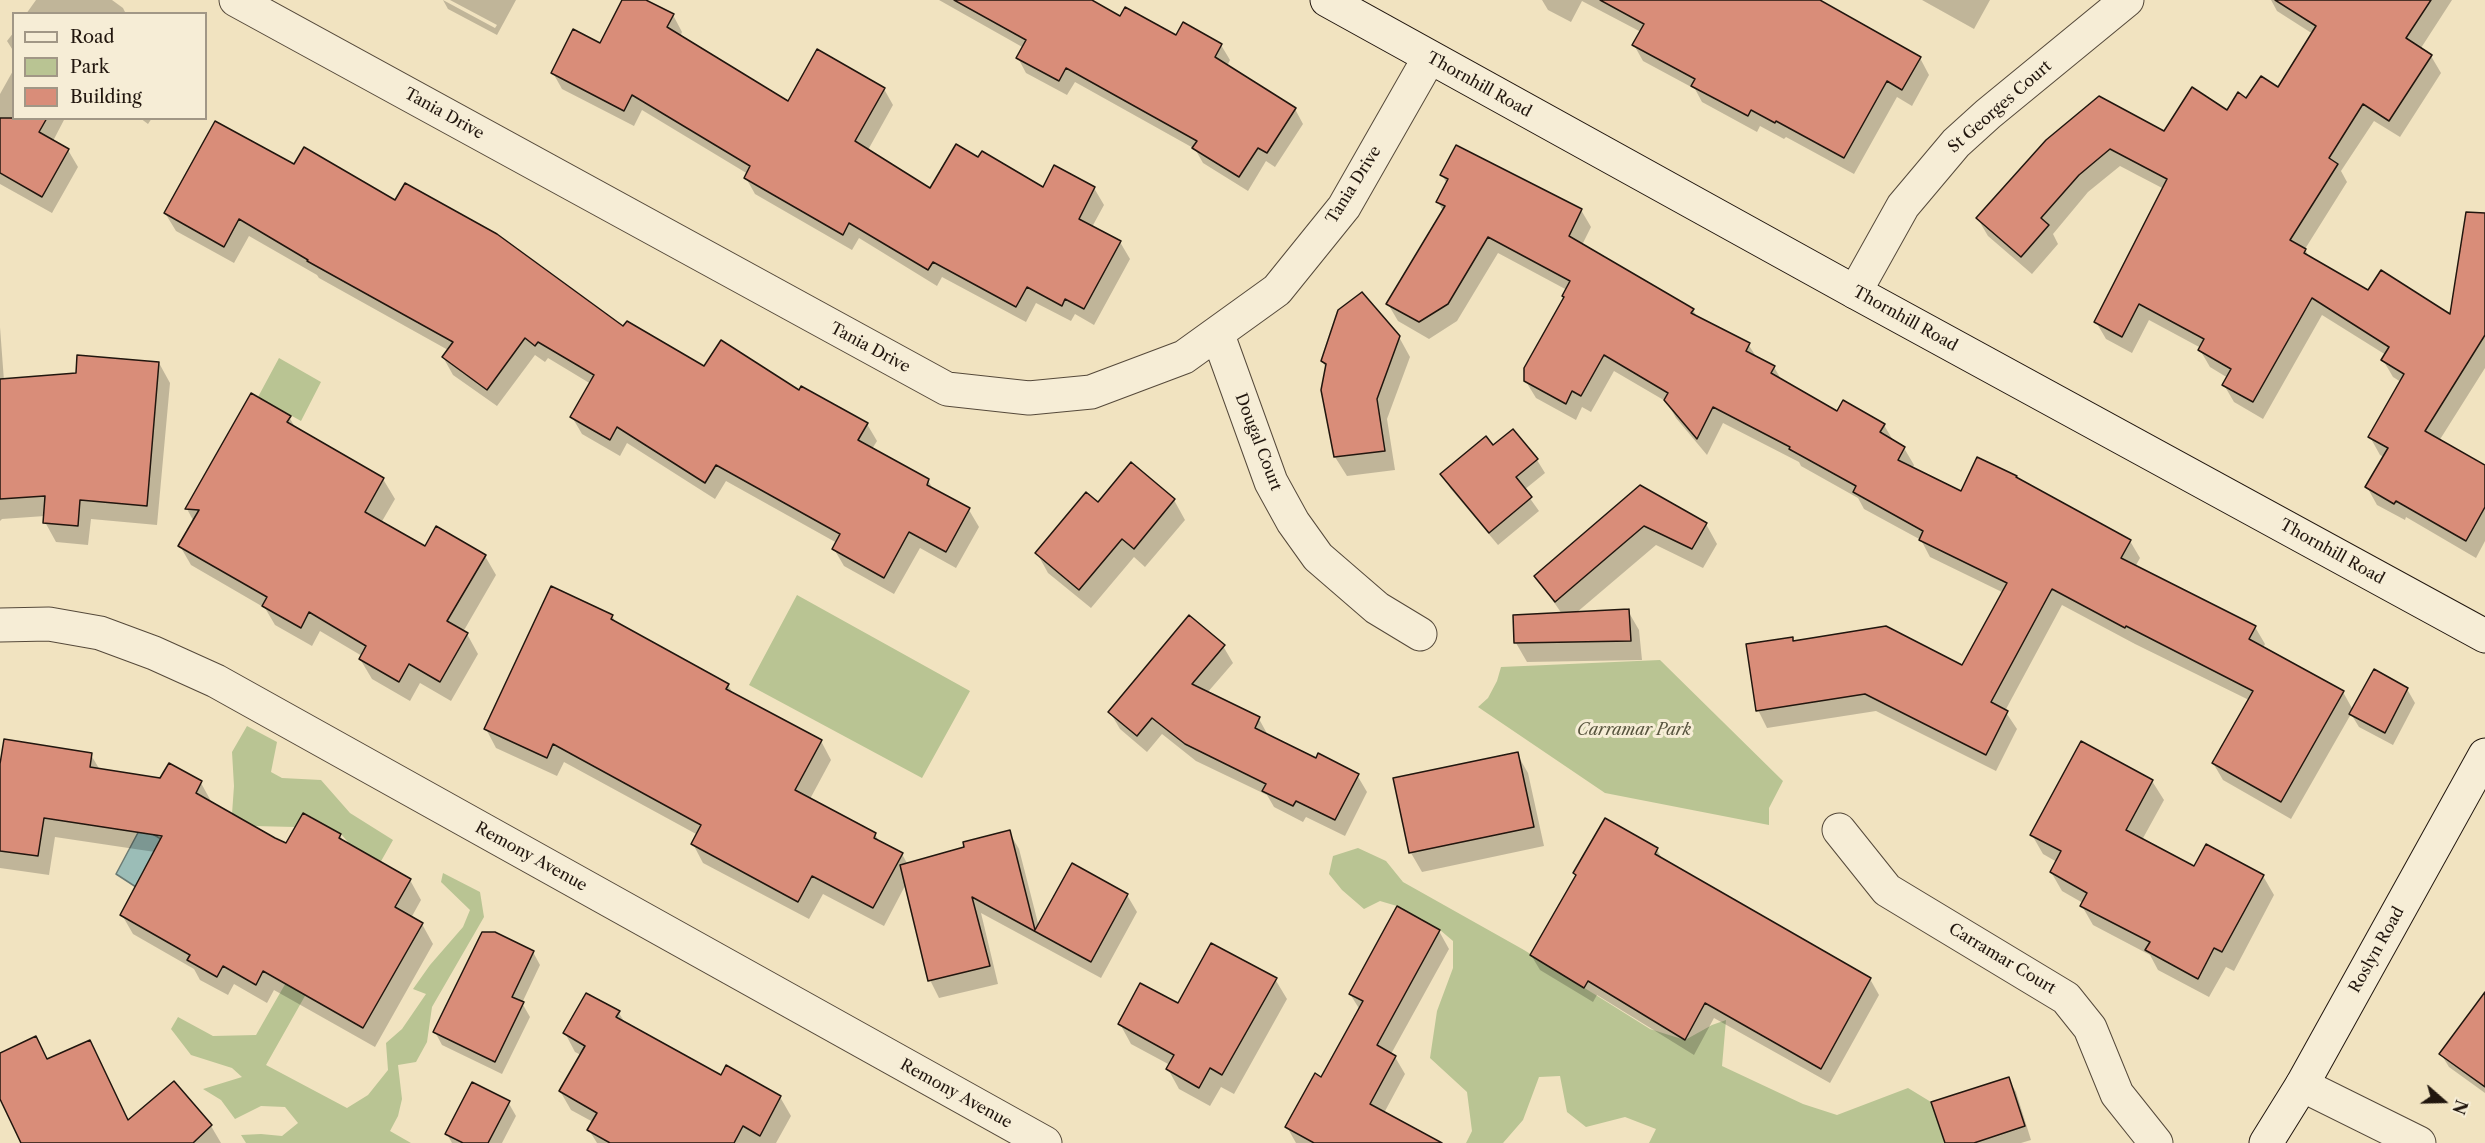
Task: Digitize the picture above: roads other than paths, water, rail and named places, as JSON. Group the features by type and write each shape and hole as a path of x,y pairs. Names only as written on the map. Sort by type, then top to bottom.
{"street":[{"name":"Tania Drive","path":"236,0 947,389 1029,398 1091,392 1184,357 1218,335 1277,290 1344,207 1429,58"},
{"name":"Thornhill Road","path":"1327,0 2485,636"},
{"name":"St Georges Court","path":"1855,292 1903,206 1956,144 1988,114 2127,0"},
{"name":"Dougal Court","path":"1218,335 1271,482 1293,522 1318,557 1377,608 1420,634"},
{"name":"Remony Avenue","path":"0,625 49,624 100,633 154,653 216,681 1045,1143"},
{"name":"Roslyn Road","path":"2266,1143 2302,1085 2485,755"},
{"name":"Carramar Court","path":"1839,830 1887,890 2066,998 2090,1028 2117,1094 2156,1143"},
{"path":"2302,1085 2419,1143"}],"water":[{"path":"141,827 166,842 136,887 116,874"}],"park label":[{"name":"Carramar Park","path":"1634,730"}]}
